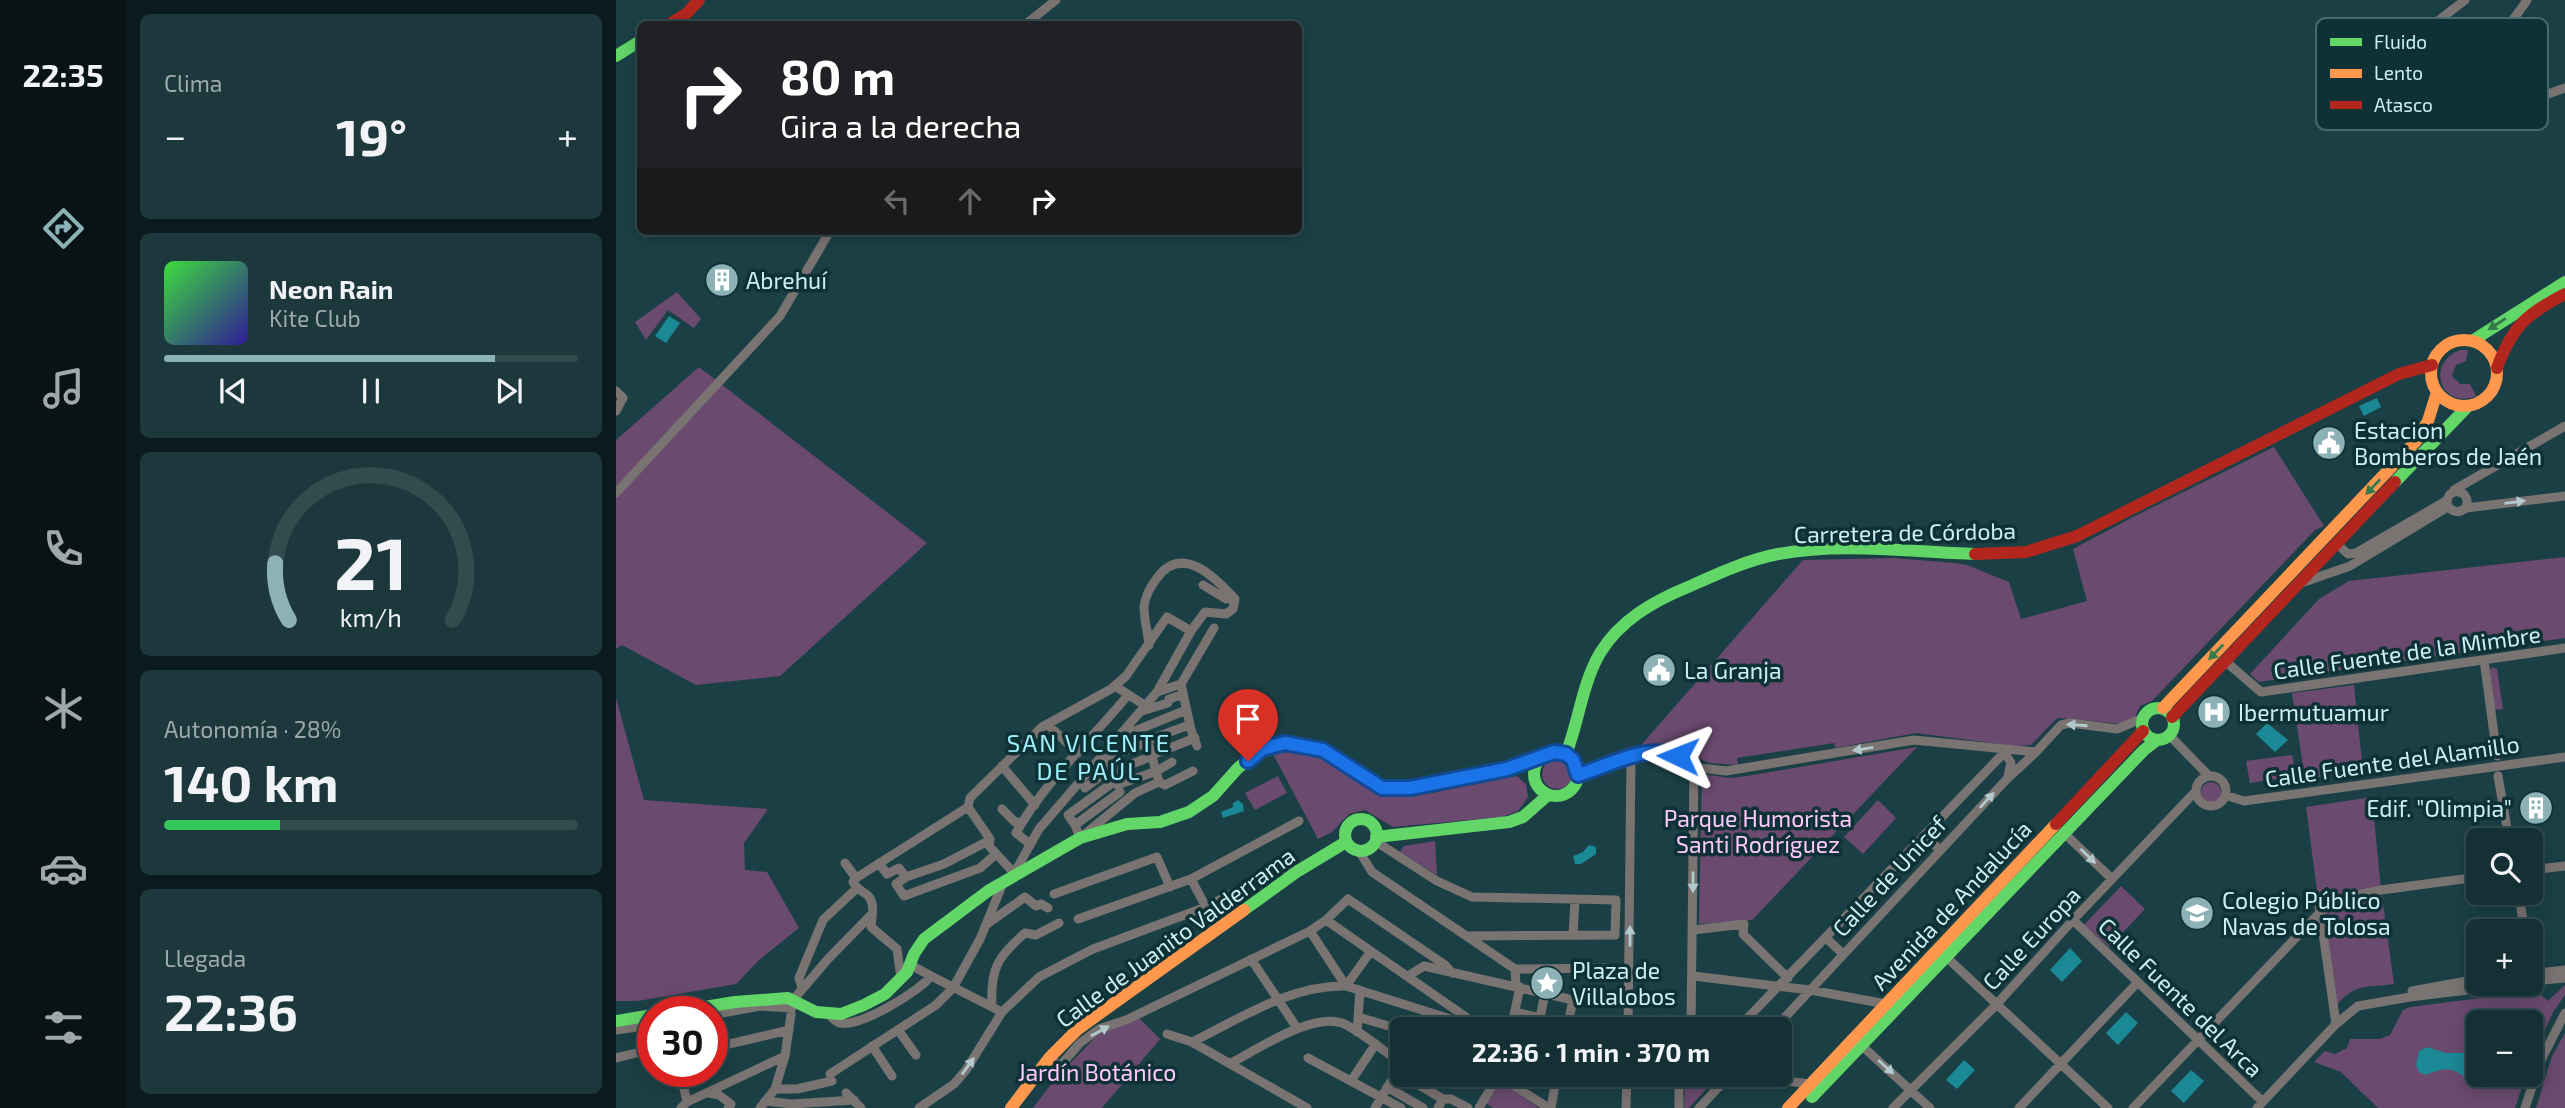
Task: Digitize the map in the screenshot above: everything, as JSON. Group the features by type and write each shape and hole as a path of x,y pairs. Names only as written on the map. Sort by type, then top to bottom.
{"main road":[{"path":"675,21 699,0"},
{"path":"616,56 637,43"},
{"path":"2468,406 2448,402 2437,392 2431,377 2432,365 2443,348 2452,343 2472,341 2565,282"},
{"path":"2167,713 2225,661 2468,406 2487,397 2497,379 2497,368 2507,340 2526,316 2565,294"},
{"path":"2472,341 2489,351 2497,368"},
{"name":"Carretera de Córdoba","path":"1566,754 1575,733 1586,687 1600,654 1615,633 1646,607 1674,593 1740,565 1789,553 1849,549 1994,555 2028,552 2053,545 2077,536 2390,379 2432,365"},
{"path":"2167,713 2425,430 2432,417 2437,392"},
{"path":"2149,710 2167,713 2173,726 2163,737 2149,737 2143,724 2149,710"},
{"name":"Avenida de Andalucía","path":"1801,1108 1861,1045 2143,724"},
{"name":"Avenida de Andalucía","path":"1788,1108 1886,1003 1942,953 2144,750 2163,737"},
{"path":"728,1003 788,998 792,1007 841,1014 864,1005 885,994 901,979 924,939 988,891 1080,838 1127,824 1160,822 1189,812 1213,796 1238,768 1262,749 1285,743 1323,750 1382,788 1410,788 1507,769 1554,752 1566,754 1575,763 1578,775 1573,788 1568,792 1548,795 1525,773 1507,769"},
{"path":"1534,780 1534,767 1542,757"},
{"path":"1376,839 1510,822 1524,817 1548,795"},
{"path":"1360,820 1370,823 1376,832 1376,839 1370,848 1359,851 1351,848 1346,842 1347,828 1360,820"},
{"name":"Calle de Juanito Valderrama","path":"1011,1108 1050,1057 1078,1030 1298,871 1346,842"},
{"path":"616,1021 637,1018"}],"street":[{"path":"1030,21 1056,0"},
{"path":"2442,18 2465,0"},
{"path":"2515,18 2527,0"},
{"path":"2548,94 2565,88"},
{"path":"616,493 780,316 828,235"},
{"path":"616,391 623,398 616,411"},
{"path":"2565,426 2448,494 2447,504 2454,512 2460,512 2466,508 2565,496"},
{"path":"2454,491 2461,491 2466,495 2466,508"},
{"path":"2337,544 2348,554 2356,553 2447,504"},
{"path":"2300,583 2350,566 2447,504"},
{"path":"1149,645 1144,609 1146,597 1163,570 1175,562 1188,562 1204,571 1220,582 1235,599"},
{"path":"1203,584 1226,599 1235,599"},
{"path":"775,1089 797,1089 831,1078 872,1046 936,1004 953,988 1009,878 1039,829 1157,692 1191,631 1205,612 1226,614 1233,609 1235,599"},
{"path":"803,988 799,978 822,920 856,883 879,863 968,807 970,798 1047,724 1115,686 1149,645 1167,617 1191,631"},
{"path":"1080,838 1075,825 1117,783 1152,755 1196,742 1181,695 1181,684 1214,628"},
{"name":"Calle Fuente de la Mimbre","path":"2225,661 2260,692 2565,648"},
{"path":"2484,660 2497,757"},
{"path":"1157,692 1181,684"},
{"path":"1115,686 1143,709"},
{"path":"1030,844 1016,833 1022,822 1041,794 1128,695"},
{"path":"1143,709 1168,703 1169,699 1181,695"},
{"path":"1116,738 1186,710"},
{"name":"Calle de Unicef","path":"1785,1017 1842,953 2061,725 2070,723 2117,729 2143,724"},
{"path":"1047,724 1078,753"},
{"path":"1105,755 1189,725"},
{"path":"2163,737 2209,776 2222,781 2225,795 2216,806 2206,806 2199,801 2195,792 2197,783 2209,776"},
{"path":"1149,740 1159,782"},
{"path":"1578,775 1631,757 1670,753 1694,765 1726,771 1914,740 2002,753 2036,751"},
{"path":"2002,753 2011,763 2011,772 2006,780"},
{"path":"1748,1017 2002,753"},
{"path":"1105,755 1117,783 1135,793 1159,782"},
{"path":"1628,1017 1631,757"},
{"name":"Calle Fuente del Alamillo","path":"2225,795 2244,801 2565,757"},
{"path":"1085,788 1117,783 1157,771 1172,762"},
{"path":"1691,1017 1694,765"},
{"path":"1002,766 1035,805"},
{"path":"1159,782 1165,785 1194,771"},
{"path":"2498,776 2507,828"},
{"path":"1080,838 1117,783"},
{"name":"Calle Europa","path":"1893,1108 1996,1004 2195,792"},
{"path":"968,807 990,840 989,846 1009,878"},
{"path":"1002,809 1015,822 1022,822"},
{"path":"1079,919 1191,878 1299,821"},
{"path":"2064,833 2112,879"},
{"path":"1924,835 1940,850"},
{"path":"1376,839 1437,881 1472,897 1616,900 1615,935 1468,936"},
{"path":"990,840 965,854 906,877 896,884 904,896 980,868 996,854"},
{"path":"1359,851 1371,872 1516,969 1607,968"},
{"path":"1054,894 1157,857 1170,887"},
{"path":"845,863 873,905 871,927 897,949 901,979"},
{"path":"879,863 887,874 899,868 906,877"},
{"path":"2543,869 2565,866"},
{"path":"919,1108 954,1084 966,1070 1002,1012 1040,977 1093,949 1206,907 1276,871 1287,868 1298,871"},
{"path":"1191,878 1206,907"},
{"path":"2133,1108 2331,901 2381,890 2466,879"},
{"path":"986,925 1025,898 1036,906 1041,904 1048,908"},
{"path":"2318,898 2336,1024"},
{"path":"1050,1057 1059,1067 1080,1043 1100,1028 1126,1020 1310,932 1348,900 1445,965 1452,973"},
{"path":"1573,934 1575,900"},
{"path":"762,1104 775,1089 785,1056 792,1007 803,988 828,958 872,914"},
{"path":"1326,920 1466,1017"},
{"name":"Calle Fuente del Arca","path":"2073,920 2198,1039 2260,1105"},
{"path":"992,1006 994,974 1004,951 1024,933 1036,935 1059,923"},
{"path":"1693,930 1744,923 1743,934 1788,978"},
{"path":"1310,932 1346,986"},
{"path":"1826,938 1842,953"},
{"path":"1346,986 1371,951"},
{"path":"1942,953 2108,1108"},
{"path":"1251,959 1297,1028"},
{"path":"909,964 978,1002 1002,1012"},
{"path":"1408,976 1424,966 1518,986 1573,1000 1569,1017"},
{"path":"1514,1017 1518,986 1516,969"},
{"path":"2543,973 2565,970"},
{"path":"827,1013 843,1024 874,1014 911,994 931,976"},
{"path":"1693,976 1810,990 1886,1003"},
{"path":"2543,980 2565,978"},
{"path":"2019,1108 2138,982"},
{"path":"2391,1000 2413,991 2466,983"},
{"path":"1192,1042 1290,994 1323,986 1346,986 1445,1017"},
{"path":"2461,990 2466,987"},
{"path":"2260,1105 2336,1024 2358,1006 2466,989"},
{"path":"1357,1032 1360,990"},
{"path":"1540,1017 1545,993"},
{"path":"728,1012 760,1006 792,1007"},
{"path":"1515,1012 1536,1017"},
{"path":"2525,1108 2540,1062 2565,1013"},
{"path":"1358,1017 1390,1026"},
{"path":"1231,1063 1297,1028 1320,1022 1342,1023 1390,1057"},
{"path":"616,1030 637,1028"},
{"path":"728,1044 789,1030"},
{"path":"898,1030 916,1055"},
{"path":"1167,1034 1192,1042 1307,1108"},
{"path":"1351,1081 1376,1045"},
{"path":"1861,1045 1930,1108"},
{"path":"872,1046 892,1076"},
{"path":"616,1058 637,1053"},
{"path":"682,1087 684,1105 785,1056"},
{"path":"1308,1058 1401,1108"},
{"path":"1375,1108 1390,1082"},
{"path":"1792,1082 1810,1084"},
{"path":"1387,1087 1423,1108"},
{"path":"1423,1087 1441,1104 1451,1099 1468,1108"},
{"path":"1484,1106 1493,1087"},
{"path":"1517,1087 1550,1108 1554,1087"},
{"path":"1626,1108 1627,1087"},
{"path":"1679,1108 1680,1087"},
{"path":"1699,1108 1719,1087"},
{"path":"708,1093 719,1095 731,1104 728,1108"},
{"path":"846,1093 857,1104"},
{"path":"762,1104 857,1104"}],"green space":[{"path":"677,292 701,319 694,328 668,310 646,340 635,322"},
{"path":"2460,350 2468,350 2466,361 2456,365 2452,376 2460,384 2470,384 2476,396 2464,399 2454,397 2447,391 2440,374 2449,357"},
{"path":"699,367 927,543 780,676 696,685 622,645 616,649 616,440"},
{"path":"2274,447 2324,526 2315,530 2152,701 2140,706 2134,719 2122,724 2056,719 2031,745 2015,746 1916,733 1835,748 1834,743 1737,758 1738,765 1709,763 1677,748 1666,746 1636,751 1803,560 1895,558 1967,565 2009,582 2021,619 2087,601 2073,549"},
{"path":"2565,557 2565,638 2259,682 2250,674 2319,599 2349,581"},
{"path":"2492,667 2497,669 2503,709 2493,710"},
{"path":"2354,685 2363,771 2305,779 2292,693"},
{"path":"616,698 644,800 768,809 744,843 745,870 767,872 799,928 759,960 736,984 667,996 637,996 637,1001 616,1001"},
{"name":"Parque Humorista Santi Rodríguez","path":"1917,747 1752,920 1699,924 1702,774 1730,778 1747,776"},
{"path":"1300,751 1326,758 1376,794 1412,797 1517,776 1526,784 1528,797 1518,811 1502,817 1393,827 1365,810 1349,814 1332,832 1318,839 1273,754"},
{"path":"2292,755 2296,776 2250,783 2246,761"},
{"path":"1557,759 1568,763 1572,774 1568,785 1557,789 1546,785 1542,774 1546,763"},
{"path":"1278,776 1287,793 1255,810 1245,793"},
{"path":"2211,782 2218,785 2221,792 2218,799 2211,802 2204,799 2201,792 2204,785"},
{"path":"2372,797 2381,890 2318,898 2306,807"},
{"path":"1878,800 1896,818 1863,854 1844,837"},
{"path":"1435,841 1437,875 1400,852 1404,846"},
{"path":"2121,886 2145,909 2109,947 2084,925"},
{"path":"2382,896 2394,984 2360,988 2347,995 2334,1009 2320,916 2341,902"},
{"path":"2565,985 2565,995 2553,1012 2543,1035 2543,1010 2466,1010 2466,1087 2522,1087 2515,1108 2378,1108 2341,1072 2314,1062 2325,1051 2335,1054 2347,1048 2350,1039 2380,1039 2390,1035 2403,1010 2410,1007 2496,996 2542,996 2548,1001"},
{"name":"Jardín Botánico","path":"1138,1017 1160,1039 1102,1108 1033,1108 1052,1083 1051,1073 1065,1067 1102,1032"},
{"path":"2565,1033 2565,1108 2536,1108 2543,1087 2552,1056"},
{"path":"1495,1087 1508,1087 1539,1108 1493,1108 1486,1103"},
{"path":"1685,1087 1708,1087 1689,1108 1684,1108"}],"water":[{"path":"669,316 680,323 666,343 655,336"},
{"path":"2377,398 2381,407 2364,416 2359,406"},
{"path":"2267,723 2288,740 2275,752 2256,734"},
{"path":"1238,800 1243,804 1244,811 1223,818 1221,812 1233,807 1233,803"},
{"path":"1589,845 1596,847 1596,854 1581,864 1575,864 1573,856 1583,852"},
{"path":"2070,948 2082,961 2062,982 2050,970"},
{"path":"2126,1012 2138,1023 2118,1045 2106,1033"},
{"path":"2428,1047 2445,1053 2466,1053 2466,1077 2445,1069 2426,1075 2419,1072 2416,1065 2419,1051"},
{"path":"1964,1060 1975,1070 1957,1089 1946,1080"},
{"path":"2191,1070 2204,1081 2184,1103 2171,1091"}],"traffic: fast":[{"path":"616,56 637,43"},
{"path":"2472,341 2565,282"},
{"path":"2395,482 2468,406"},
{"path":"1566,754 1589,677 1600,653 1628,621 1663,599 1744,564 1802,550 1852,548 1975,554"},
{"path":"2158,708 2169,713 2174,724 2169,735 2158,740 2147,735 2142,724 2147,713 2158,708"},
{"path":"1812,1097 2144,750 2157,740"},
{"path":"728,1003 788,998 816,1012 841,1014 864,1005 885,994 907,972 924,939 988,891 1080,838 1127,824 1160,822 1189,812 1213,796 1238,768 1262,749 1285,743 1307,747"},
{"path":"1556,752 1572,758 1578,774 1572,790 1556,796 1540,790 1534,774 1540,758 1556,752"},
{"path":"1376,837 1509,822 1523,817 1548,795"},
{"path":"1361,819 1372,824 1377,835 1372,846 1361,851 1350,846 1345,835 1350,824 1361,819"},
{"path":"1244,910 1298,871 1346,842"},
{"path":"616,1021 637,1018"}],"traffic: slow":[{"path":"2464,340 2477,343 2487,350 2494,360 2497,373 2494,386 2487,396 2477,403 2464,406 2451,403 2441,396 2434,386 2431,373 2434,360 2441,350 2451,343 2464,340"},
{"path":"2163,708 2417,440 2428,421 2437,392"},
{"path":"1307,747 1323,750 1382,788 1410,788 1500,771 1542,757"},
{"path":"1788,1108 2056,824"},
{"path":"1011,1108 1050,1057 1078,1029 1244,910"}],"traffic: jam":[{"path":"675,21 699,0"},
{"path":"2497,368 2508,342 2522,323 2540,308 2565,294"},
{"path":"1975,554 2026,552 2077,536 2399,374 2432,365"},
{"path":"2172,717 2395,482"},
{"path":"2056,824 2143,731"}],"place":[{"name":"Abrehuí","path":"722,280"},
{"name":"Estacion Bomberos de Jaén","path":"2329,443"},
{"name":"La Granja","path":"1659,670"},
{"name":"Ibermutuamur","path":"2214,712"},
{"name":"Edif. \"Olimpia\"","path":"2536,808"},
{"name":"Colegio Público Navas de Tolosa","path":"2197,913"},
{"name":"Plaza de Villalobos","path":"1547,983"}],"district":[{"name":"SAN VICENTE DE PAÚL","path":"1089,756"}],"route":[{"path":"1248,761 1262,749 1285,743 1323,750 1382,788 1410,788 1507,769 1554,752 1566,754 1573,760 1578,775 1631,757 1661,752 1678,756"}]}
